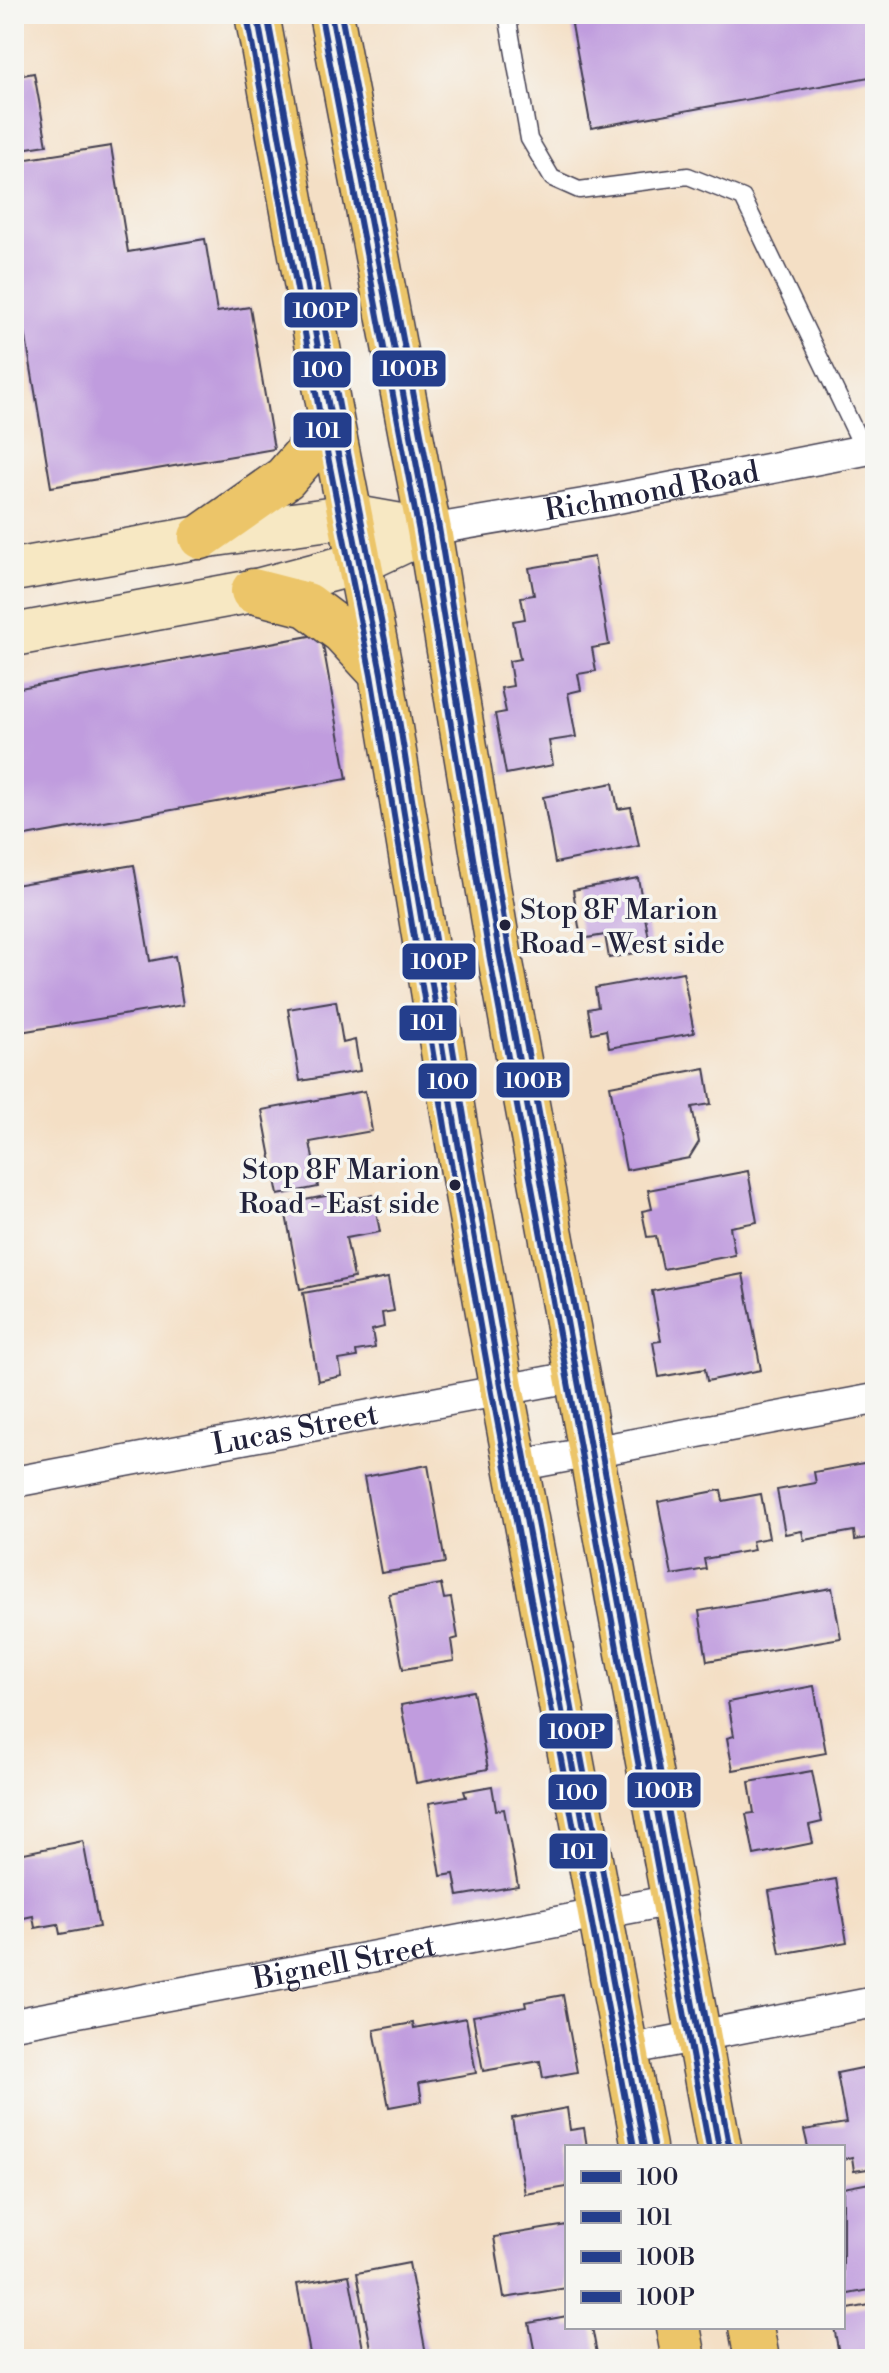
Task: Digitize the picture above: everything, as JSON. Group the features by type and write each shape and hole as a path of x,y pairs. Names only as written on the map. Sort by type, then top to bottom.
{"main road":[{"path":"257,14 381,673 502,1391 644,2145"},
{"path":"331,14 429,530 499,952 719,2145"},
{"path":"201,537 285,478 332,424"},
{"name":"Richmond Road","path":"14,570 201,537 350,516 429,530"},
{"name":"Richmond Road","path":"14,635 253,591 359,563 429,530"},
{"path":"253,591 307,605 343,632 381,673"},
{"path":"678,2329 684,2359"},
{"path":"751,2329 757,2359"}],"street":[{"name":"Richmond Road","path":"429,530 602,501 869,449"},
{"name":"Lucas Street","path":"14,1482 577,1376"},
{"path":"516,1466 875,1399"},
{"name":"Bignell Street","path":"14,2024 673,1900"},
{"path":"626,2050 875,2002"}],"lane":[{"path":"507,14 529,139 552,178 579,190 688,176 743,198 869,449"}],"building":[{"path":"570,14 875,14 875,76 591,128"},
{"path":"16,31 23,75 34,73 47,145 14,150"},
{"path":"111,146 128,252 205,239 217,312 250,307 274,449 51,487 14,266 14,161"},
{"path":"594,557 609,645 592,648 596,671 578,674 581,690 568,693 576,737 549,741 553,765 506,774 495,714 506,712 501,688 513,686 509,661 520,659 513,621 525,619 521,597 534,595 529,568"},
{"path":"321,634 347,779 14,838 14,689"},
{"path":"613,783 618,809 631,807 639,846 555,863 543,797"},
{"path":"134,865 150,961 175,956 183,1005 14,1033 14,885"},
{"path":"638,878 651,950 609,958 605,935 581,939 573,890"},
{"path":"683,972 694,1033 609,1048 606,1030 592,1033 588,1009 598,1007 595,988"},
{"path":"336,1001 343,1043 355,1040 360,1071 300,1081 288,1009"},
{"path":"705,1068 711,1104 692,1107 699,1142 689,1158 626,1170 610,1086"},
{"path":"365,1091 372,1131 310,1142 318,1187 278,1195 262,1110"},
{"path":"748,1171 757,1222 730,1227 735,1255 663,1269 656,1236 647,1237 642,1211 652,1209 648,1190"},
{"path":"336,1194 338,1202 373,1195 380,1232 346,1238 354,1278 300,1289 284,1204"},
{"path":"743,1274 761,1370 707,1381 705,1369 659,1377 653,1342 661,1341 652,1291"},
{"path":"388,1278 394,1311 382,1313 384,1327 372,1330 375,1348 356,1351 357,1357 339,1360 342,1376 318,1381 303,1293"},
{"path":"875,1461 875,1537 855,1540 854,1531 804,1540 802,1531 785,1534 777,1490 816,1483 814,1472"},
{"path":"428,1465 445,1563 381,1573 364,1477"},
{"path":"721,1490 723,1501 761,1494 769,1538 752,1541 754,1550 704,1559 706,1569 672,1575 658,1502"},
{"path":"441,1584 444,1599 451,1598 458,1638 451,1640 454,1661 403,1669 389,1594"},
{"path":"832,1588 841,1638 707,1661 699,1611"},
{"path":"814,1686 826,1753 733,1770 727,1738 734,1736 728,1702"},
{"path":"473,1691 488,1769 416,1783 401,1705"},
{"path":"812,1771 822,1822 809,1825 813,1843 754,1855 746,1814 754,1813 749,1782"},
{"path":"492,1786 496,1810 504,1809 518,1886 458,1896 454,1874 441,1876 429,1803 466,1797 464,1791"},
{"path":"83,1841 99,1927 60,1934 58,1924 35,1928 33,1916 14,1920 14,1855"},
{"path":"836,1879 847,1942 780,1954 769,1891"},
{"path":"563,1995 577,2072 543,2078 540,2061 483,2071 473,2016 526,2007 525,2002"},
{"path":"466,2018 476,2073 419,2083 422,2101 389,2107 374,2030 413,2023 414,2028"},
{"path":"872,2066 875,2083 875,2168 854,2171 852,2157 845,2159 845,2145 808,2145 804,2130 846,2123 837,2073"},
{"path":"567,2108 570,2130 584,2128 587,2145 565,2145 565,2187 525,2194 512,2118"},
{"path":"875,2182 875,2289 845,2295 845,2188"},
{"path":"565,2225 565,2288 504,2298 494,2237"},
{"path":"409,2263 427,2359 373,2359 357,2273"},
{"path":"349,2275 365,2359 311,2359 297,2284"},
{"path":"875,2304 875,2359 840,2359 834,2329 845,2329 845,2310"},
{"path":"565,2316 565,2329 592,2329 598,2359 536,2359 529,2323"}],"transit line":[{"name":"100","path":"257,14 381,673 502,1391 644,2145"},
{"name":"100P","path":"267,14 391,671 512,1389 654,2145"},
{"name":"100","path":"331,14 429,530 499,952 719,2145"},
{"name":"100B","path":"341,14 439,528 509,950 729,2145"},
{"name":"101","path":"247,16 371,675 492,1393 634,2145"},
{"name":"101","path":"321,16 419,532 489,954 709,2145"}],"place":[{"name":"Stop 8F Marion Road - West side","path":"505,925"},
{"name":"Stop 8F Marion Road - East side","path":"455,1185"}]}
